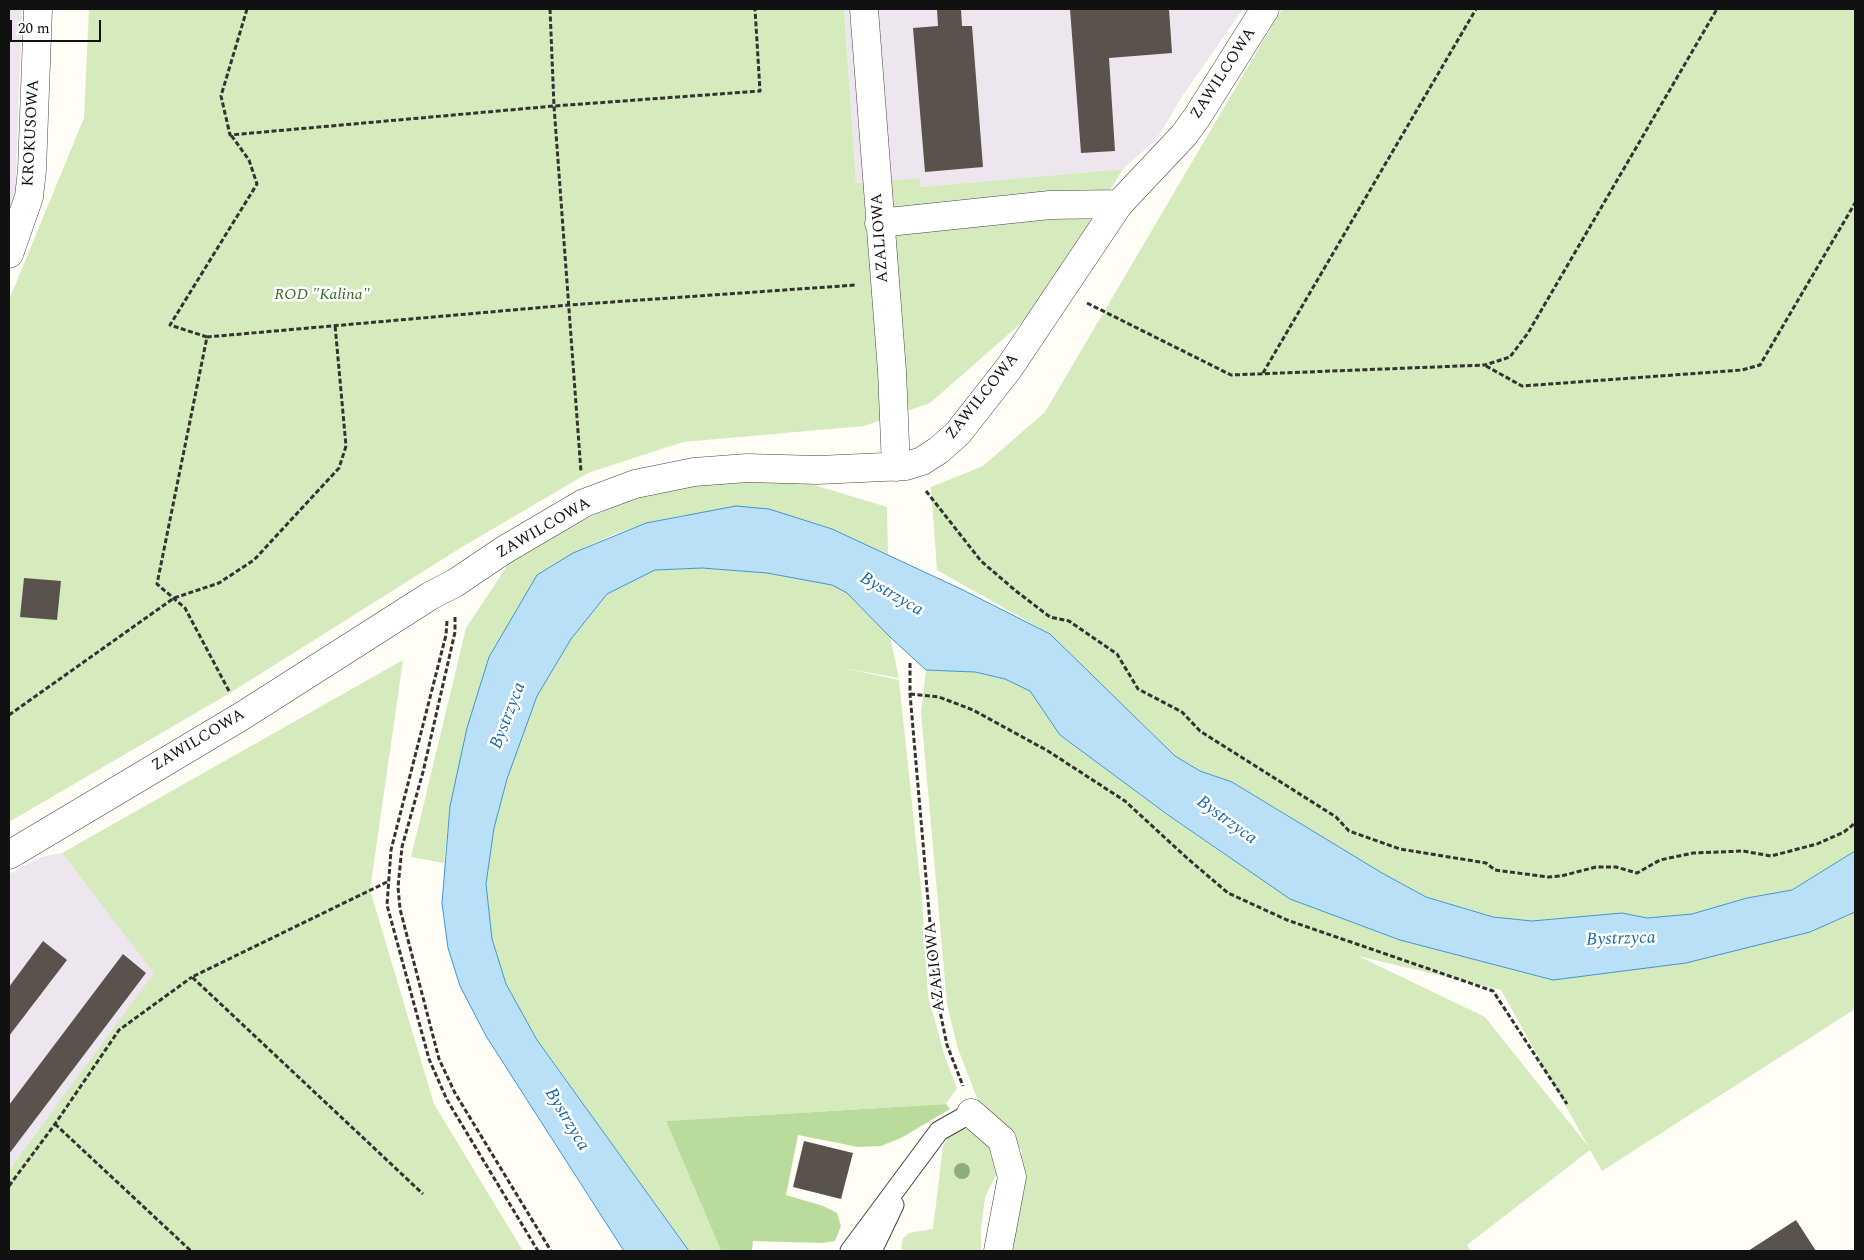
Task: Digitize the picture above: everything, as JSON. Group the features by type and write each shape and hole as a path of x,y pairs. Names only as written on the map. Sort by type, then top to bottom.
{"street":[{"name":"KROKUSOWA","path":"9,254 27,204 32,170 38,9"},
{"name":"AZALIOWA","path":"864,9 879,222 901,467"},
{"name":"ZAWILCOWA","path":"9,855 242,716 430,596 456,584 504,550 584,503 635,484 694,472 747,468 818,470 901,467 922,461 939,450 958,433 1009,368 1060,289 1119,204 1197,118 1265,9"},
{"path":"879,222 1050,205 1119,204"},
{"path":"970,1113 1002,1140 1012,1177 998,1251"}],"lane":[{"path":"850,1251 939,1131 970,1113"},
{"path":"872,1251 911,1170"}],"path":[{"path":"247,9 221,96 230,135 249,160 257,184 170,325 207,337 569,306 884,283"},
{"path":"550,9 554,106 584,503"},
{"path":"230,135 554,106 760,91 755,9"},
{"path":"1263,374 1476,9"},
{"path":"1060,289 1231,374 1485,365 1510,357 1528,333 1717,9"},
{"path":"1485,365 1522,386 1742,370 1760,365 1855,202"},
{"path":"9,715 174,598 219,583 254,560 339,468 346,446 335,326"},
{"path":"207,337 157,584 185,608 242,716"},
{"path":"901,467 981,561 1016,591 1050,617 1069,621 1117,654 1138,689 1182,712 1200,732 1336,817 1349,831 1400,849 1486,863 1495,870 1548,877 1561,876 1596,867 1616,867 1637,872 1660,860 1693,853 1743,852 1771,856 1817,844 1844,832 1855,823"},
{"path":"456,584 454,632 423,772 402,847 398,887 400,909 439,1059 455,1094 551,1251"},
{"path":"430,596 447,612 446,635 391,850 387,905 429,1059 452,1108 538,1251"},
{"name":"AZALIOWA","path":"910,662 910,694 936,992 948,1045 970,1113"},
{"path":"910,694 939,697 973,710 1048,751 1125,801 1187,858 1228,892 1286,920 1493,991 1567,1104"},
{"path":"9,1186 55,1124 119,1030 192,977 388,882"},
{"path":"192,977 422,1194"},
{"path":"55,1124 192,1251"}],"shaded area":[{"path":"9,9 22,9 15,202 9,212"},
{"path":"844,9 1243,9 1181,98 1157,139 1123,169 921,187 918,178 856,183"},
{"path":"62,853 155,973 9,1170 9,874 41,857"}],"green space":[{"name":"ROD \"Kalina\"","path":"89,9 844,9 856,183 919,178 921,187 1123,169 1035,311 930,403 864,426 683,442 588,473 462,547 230,693 9,822 9,300 84,118"},
{"path":"1282,9 1855,9 1855,851 1792,890 1747,898 1692,914 1647,918 1622,913 1532,921 1493,917 1426,897 1382,873 1233,782 1200,771 1175,756 1050,634 937,570 931,487 983,466 1045,412"},
{"path":"765,478 811,484 887,507 888,555 832,529 684,515 646,523 610,536 573,553 537,575 450,806 444,863 411,857 466,628 509,563 562,529 635,498 677,487"},
{"path":"702,568 767,573 832,585 848,593 890,637 899,678 843,668 899,680 922,898 928,995 945,1057 957,1088 946,1104 666,1121 721,1251 689,1251 537,1040 506,984 492,939 486,884 494,828 507,778 537,696 571,639 607,594 655,570"},
{"path":"403,660 370,890 434,1104 523,1251 9,1251 9,1170 154,973 62,853"},
{"path":"926,670 975,672 1005,679 1031,691 1060,735 1167,815 1290,899 1400,940 1553,980 1810,932 1855,912 1855,1009 1602,1171 1590,1150 1467,1245 1471,1251 1000,1251 1022,1151 983,1114 957,1046 947,1004 921,713","holes":["1358,956 1501,990 1588,1146 1485,1017"]},
{"path":"946,1104 950,1109 901,1138 881,1146 858,1147 798,1135 786,1195 823,1206 837,1213 841,1226 835,1241 822,1243 753,1241 752,1251 721,1251 666,1121"},
{"path":"961,1129 970,1129 988,1136 997,1173 985,1197 981,1229 981,1251 901,1251 903,1238 909,1233 933,1229 943,1146 951,1133"}],"water":[{"name":"Bystrzyca","path":"736,506 769,509 832,529 961,589 1050,634 1175,756 1200,771 1232,782 1382,873 1426,897 1493,917 1532,921 1622,913 1647,918 1692,914 1747,898 1792,890 1855,851 1855,912 1810,932 1686,963 1553,980 1400,940 1290,899 1168,815 1060,735 1030,691 1005,679 975,672 926,670 847,593 832,585 767,573 702,568 655,570 607,594 571,639 537,696 507,779 494,828 486,884 492,939 506,984 537,1040 689,1251 624,1251 486,1036 460,986 448,948 442,903 450,806 467,728 489,657 537,575 573,553 646,523"}],"building":[{"path":"937,9 961,9 962,26 972,26 983,167 925,172 913,28 938,26"},
{"path":"1070,9 1169,9 1172,53 1109,58 1115,151 1081,153"},
{"path":"24,578 61,581 57,620 20,617"},
{"path":"43,941 67,960 9,1036 9,987"},
{"path":"123,954 146,973 9,1154 9,1105"},
{"path":"804,1141 853,1153 841,1199 793,1187"},
{"path":"1796,1220 1816,1251 1748,1251"}]}
